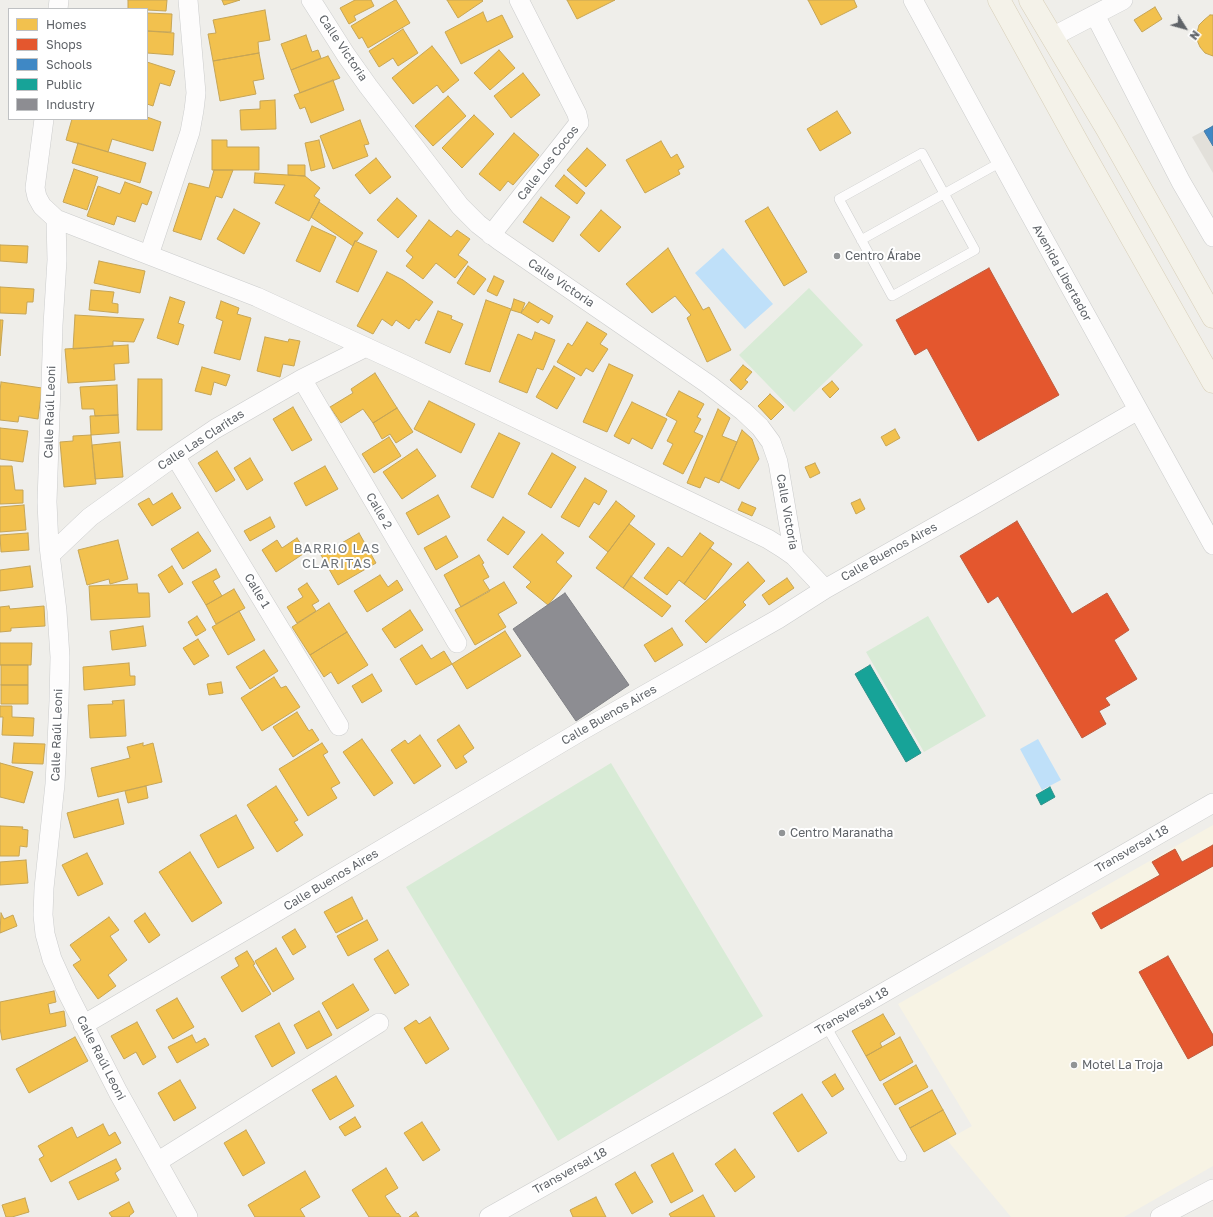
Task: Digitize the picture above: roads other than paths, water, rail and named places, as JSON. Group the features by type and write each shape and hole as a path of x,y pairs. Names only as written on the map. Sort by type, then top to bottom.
{"main road":[{"path":"999,0 1213,382"},
{"path":"1030,0 1107,129 1213,317"}],"street":[{"path":"149,255 190,132 194,110 196,93 188,0"},
{"name":"Calle Victoria","path":"311,0 346,55 460,206 478,224 491,235 708,384 743,411 760,427 771,442 778,462 794,556"},
{"name":"Calle Los Cocos","path":"491,235 579,123 577,114 519,0"},
{"name":"Avenida Libertador","path":"913,0 1213,545"},
{"path":"1052,37 1123,0"},
{"path":"1095,15 1181,182 1213,237"},
{"path":"44,120 35,188 37,197 42,206 56,219 257,297 366,347 768,539 794,556 825,588"},
{"name":"Calle Raúl Leoni","path":"56,219 57,260 47,502 50,555 57,611 60,657 55,784 44,888 43,915 45,934 52,959 84,1025 118,1092 188,1217"},
{"name":"Calle Las Claritas","path":"50,555 90,517 215,429 302,379 366,347"},
{"name":"Calle 2","path":"302,379 457,643"},
{"name":"Calle Buenos Aires","path":"84,1025 581,731 778,619 825,588 977,503 1138,410"},
{"name":"Calle 1","path":"175,456 339,726"},
{"name":"Transversal 18","path":"489,1217 826,1026 1213,802"},
{"path":"157,1162 379,1023"},
{"path":"1160,1217 1213,1189"}],"lane":[{"path":"922,153 944,194 975,250 892,296 839,199 922,153"},
{"path":"861,240 1001,162"},
{"path":"826,1026 902,1157"}],"water":[{"path":"723,248 773,304 745,329 695,273"},
{"path":"1038,739 1061,780 1042,790 1020,749"}],"place":[{"name":"Centro Árabe","path":"837,256"},
{"name":"Centro Maranatha","path":"782,833"},
{"name":"Motel La Troja","path":"1074,1065"}],"district":[{"name":"BARRIO LAS CLARITAS","path":"337,556"}]}
